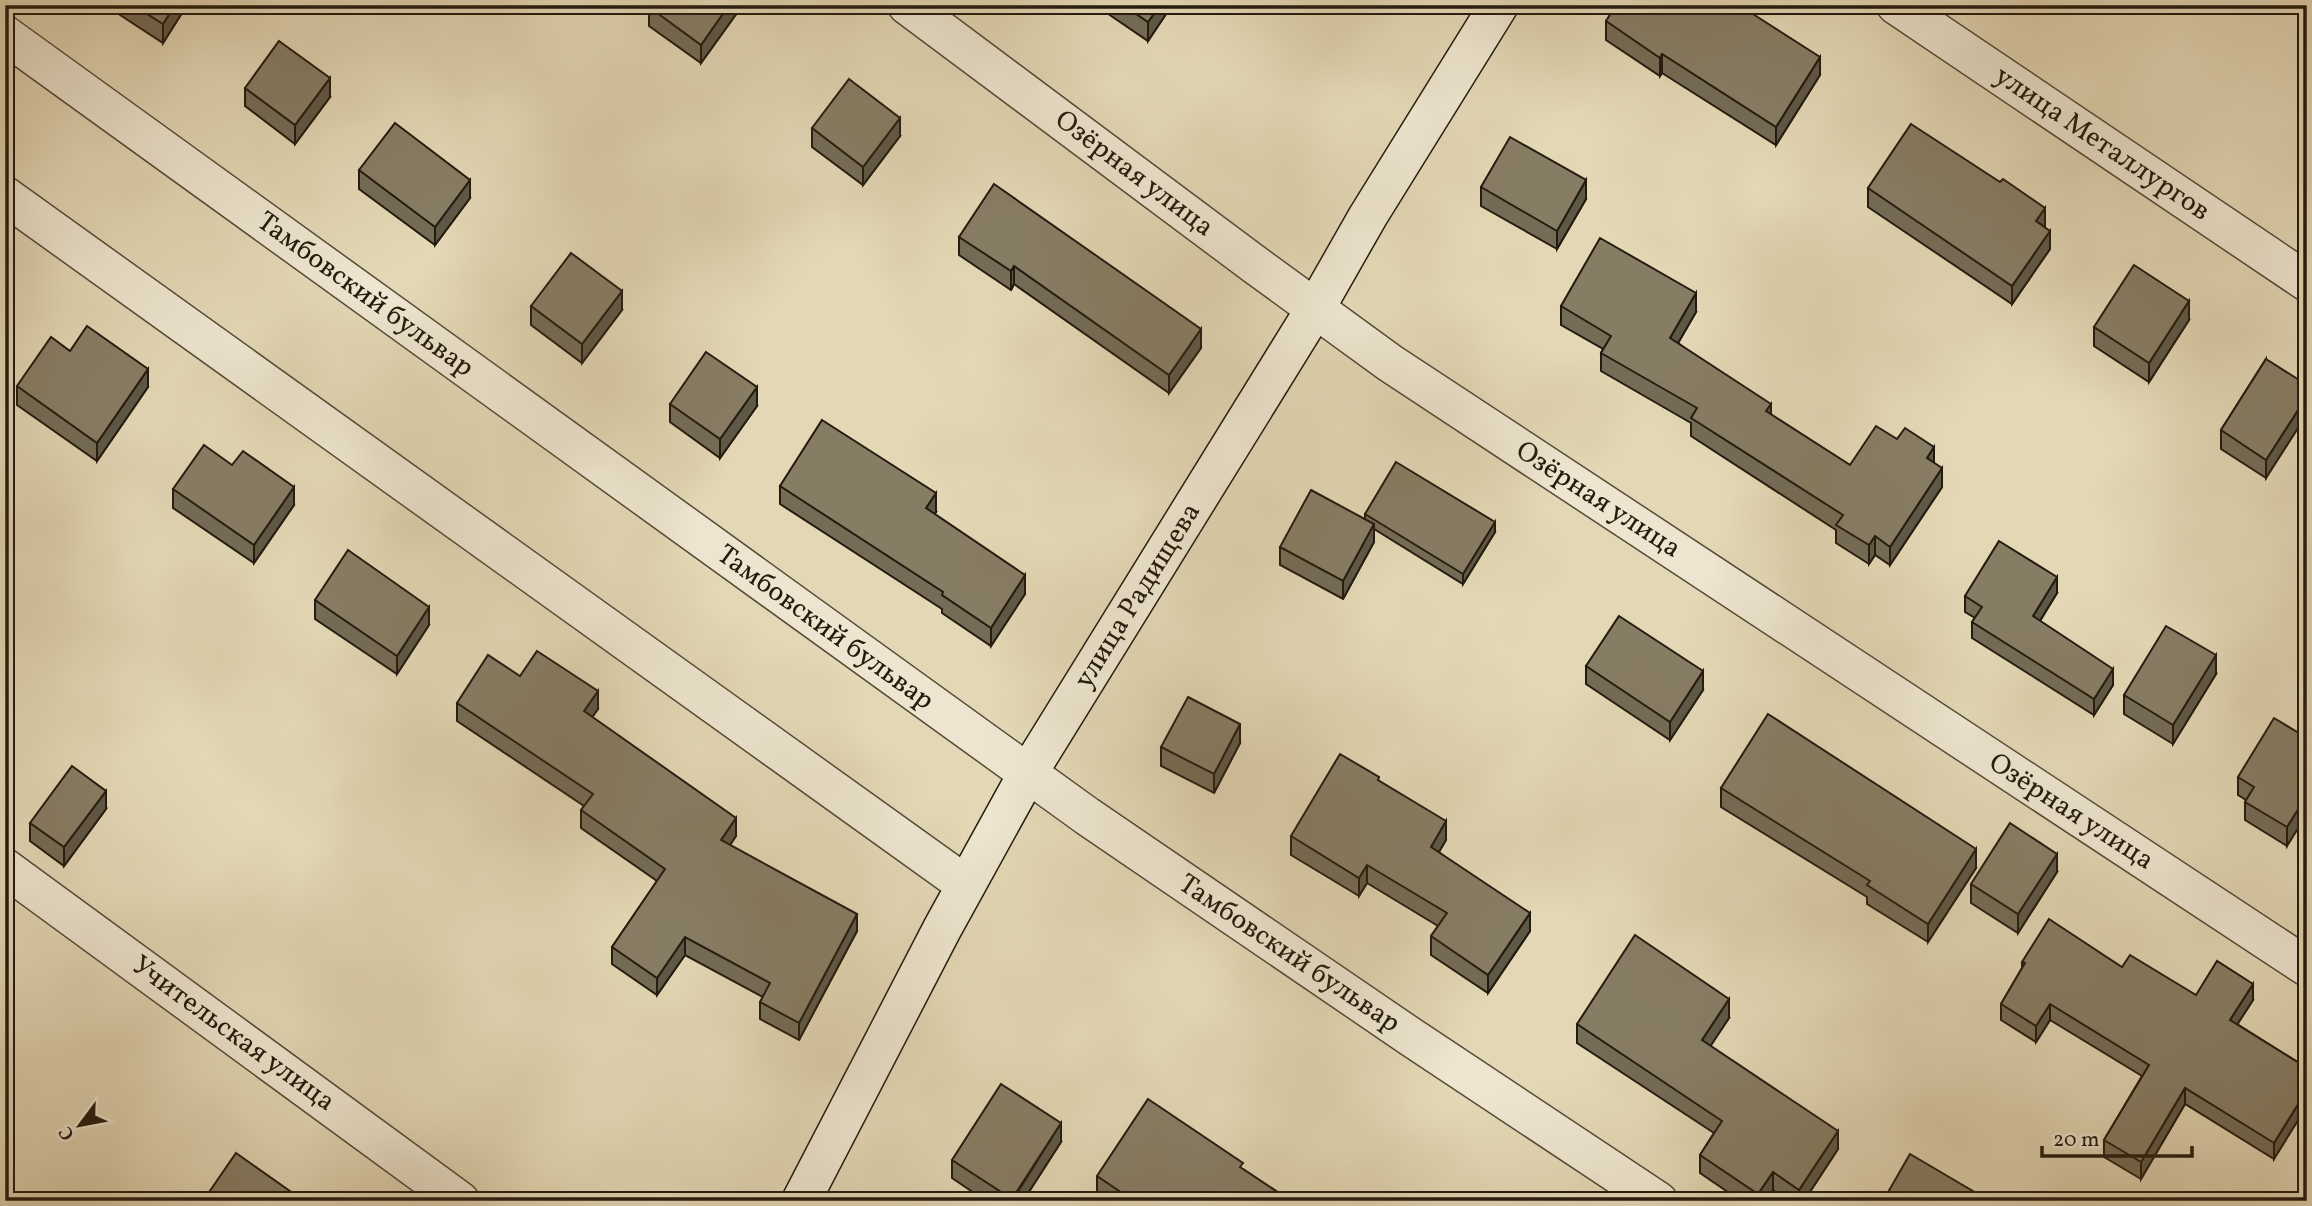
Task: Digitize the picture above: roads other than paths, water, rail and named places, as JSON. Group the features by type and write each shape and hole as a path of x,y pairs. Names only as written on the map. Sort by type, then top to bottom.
{"street":[{"name":"Озёрная улица","path":"907,5 1390,363 2307,967"},
{"name":"улица Радищева","path":"801,1201 965,884 1028,773 1499,5"},
{"name":"улица Металлургов","path":"1896,5 2307,282"},
{"name":"Тамбовский бульвар","path":"5,35 1087,816 1411,1037 1658,1201"},
{"path":"5,196 965,884"},
{"name":"Учительская улица","path":"5,868 460,1201"}]}
